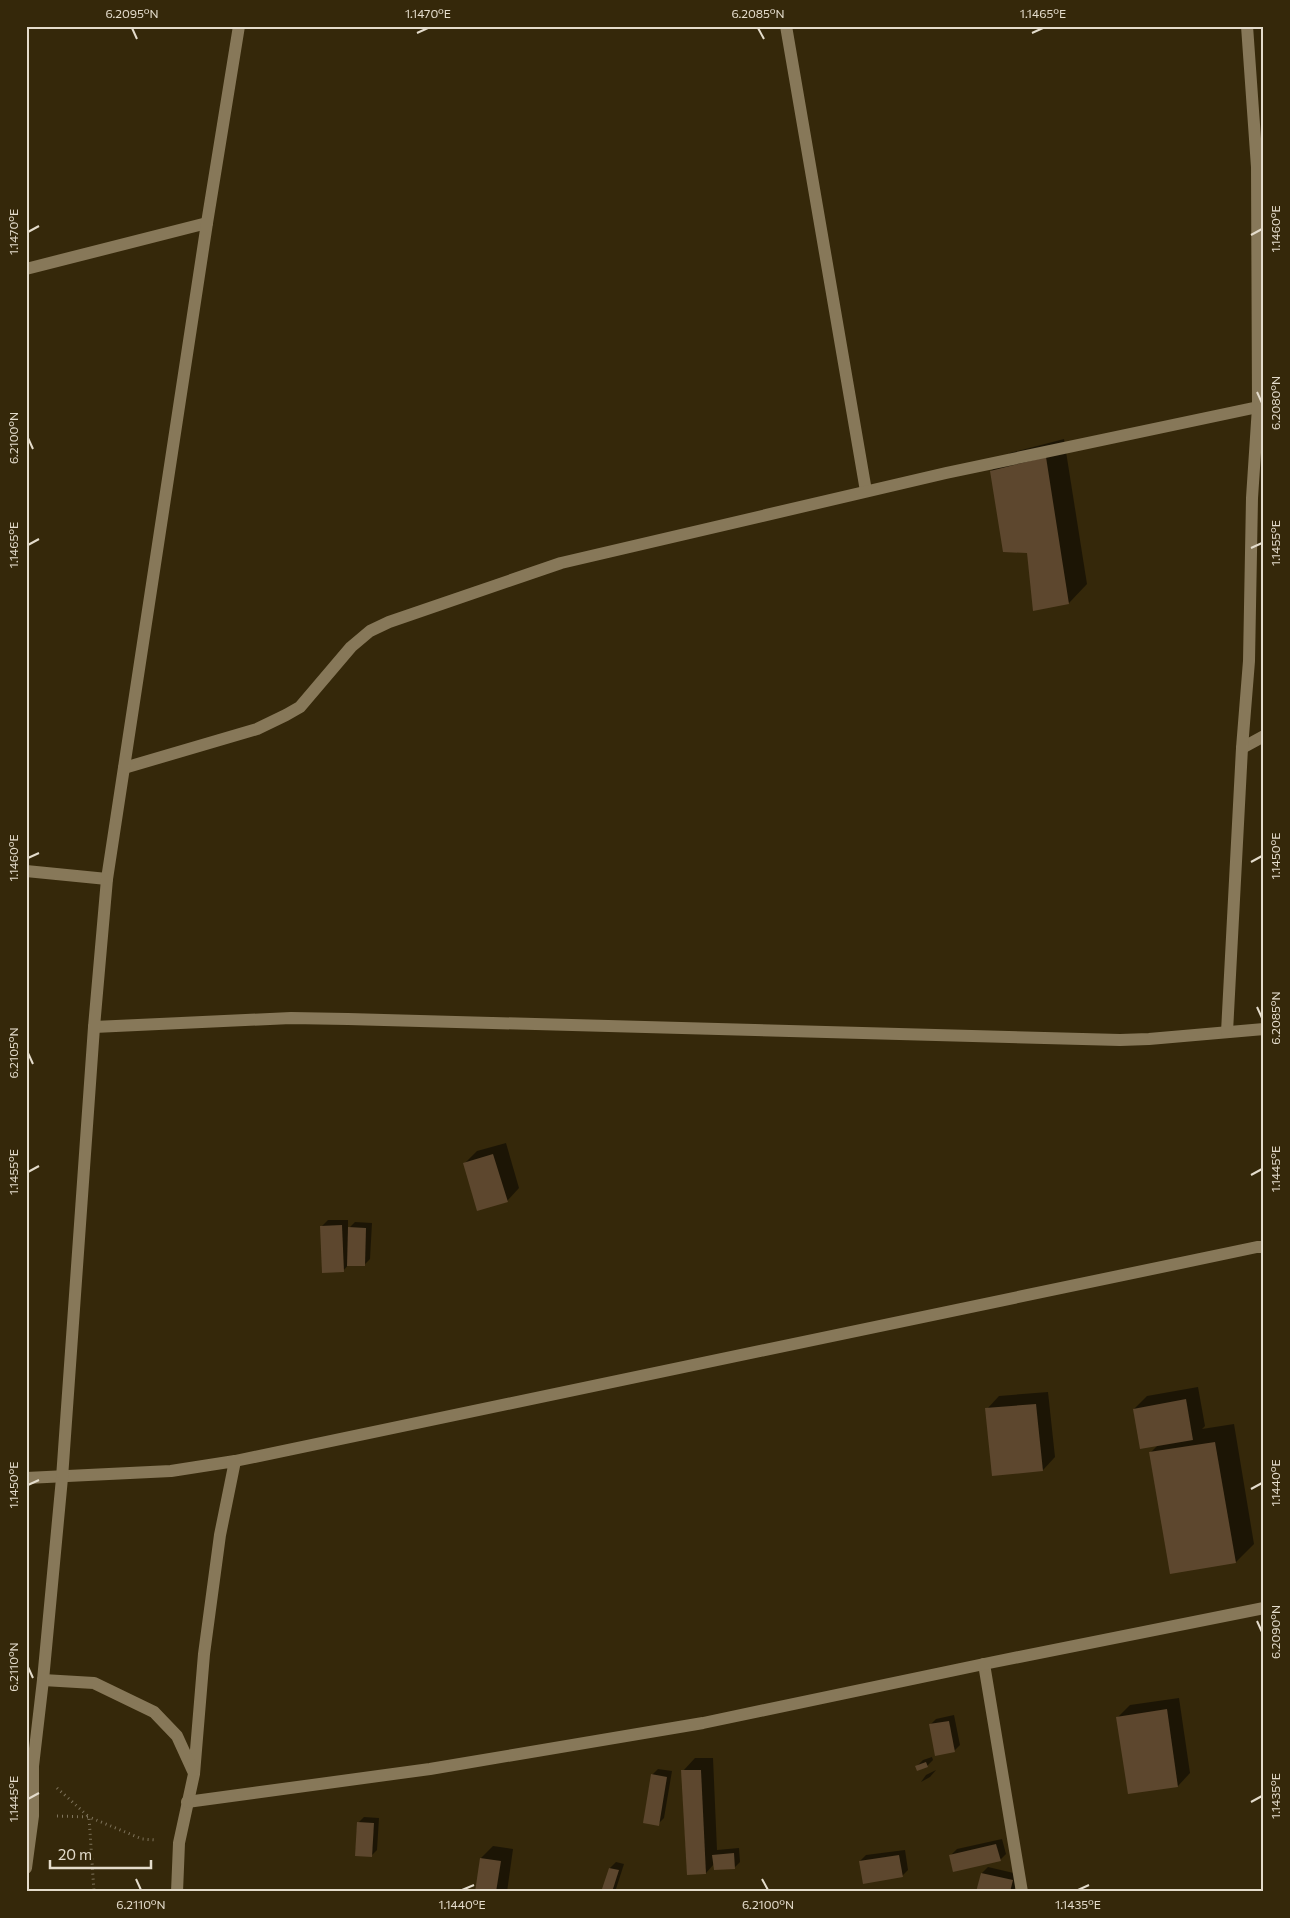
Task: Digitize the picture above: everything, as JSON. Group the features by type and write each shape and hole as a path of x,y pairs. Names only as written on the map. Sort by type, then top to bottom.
{"street":[{"path":"26,1868 33,1816 33,1766 62,1478 94,1027 107,879 239,26"},
{"path":"786,26 866,491"},
{"path":"1227,1032 1242,748 1250,661 1252,498 1258,407 1260,169 1247,26"},
{"path":"26,270 207,223"},
{"path":"124,768 257,729 300,706 351,647 370,631 389,622 561,563 946,472 1258,407"},
{"path":"1242,748 1264,736"},
{"path":"26,871 107,879"},
{"path":"94,1027 291,1018 440,1020 1120,1040 1264,1029"},
{"path":"26,1478 171,1472 236,1461 1264,1247"},
{"path":"177,1892 179,1842 194,1774 204,1654 220,1535 236,1461"},
{"path":"188,1802 430,1769 703,1723 1264,1608"},
{"path":"984,1664 1022,1892"},
{"path":"43,1680 94,1683 154,1712 177,1736 194,1774"}],"path":[{"path":"33,1766 89,1817 142,1839 179,1842"},
{"path":"33,1816 89,1817"},
{"path":"89,1817 94,1892"}],"building":[{"path":"1046,457 1069,604 1033,611 1027,553 1003,552 990,471"},
{"path":"493,1154 508,1202 477,1211 463,1163"},
{"path":"342,1225 344,1272 322,1273 320,1226"},
{"path":"348,1227 366,1228 365,1266 347,1266"},
{"path":"1186,1399 1193,1440 1140,1449 1133,1409"},
{"path":"1036,1404 1043,1471 992,1476 985,1408"},
{"path":"1215,1442 1236,1563 1170,1574 1149,1452"},
{"path":"1167,1709 1178,1787 1128,1794 1116,1717"},
{"path":"949,1721 955,1752 935,1756 929,1724"},
{"path":"926,1762 928,1767 917,1771 915,1766"},
{"path":"681,1770 701,1770 706,1874 687,1875"},
{"path":"651,1774 667,1777 659,1826 643,1823"},
{"path":"357,1822 374,1823 372,1857 355,1856"},
{"path":"996,1844 1001,1861 953,1872 949,1855"},
{"path":"734,1853 735,1869 714,1870 712,1855"},
{"path":"899,1855 903,1877 863,1884 859,1861"},
{"path":"480,1858 501,1861 496,1892 475,1892"},
{"path":"609,1868 619,1870 612,1892 601,1892"},
{"path":"981,1873 1013,1880 1010,1892 976,1892"}]}
